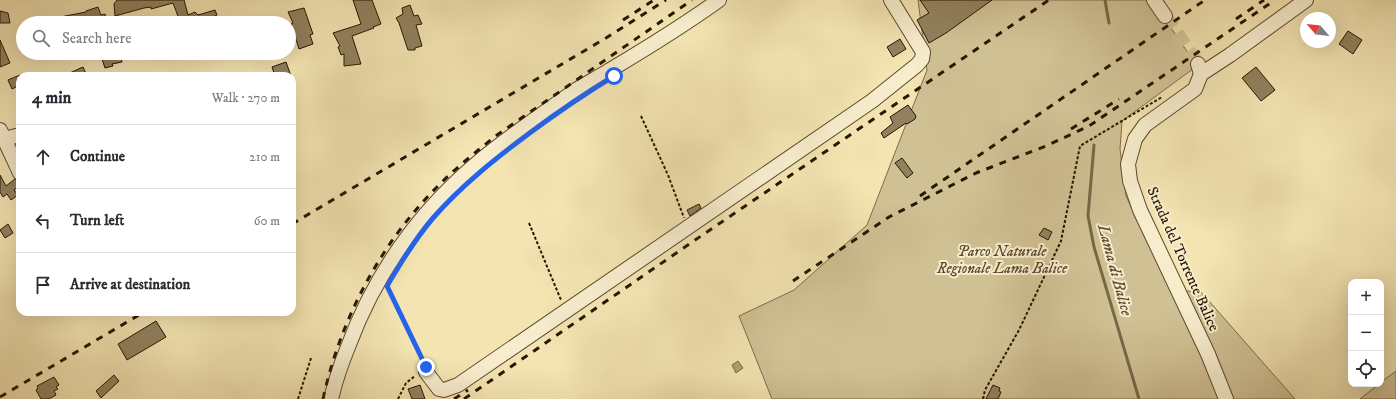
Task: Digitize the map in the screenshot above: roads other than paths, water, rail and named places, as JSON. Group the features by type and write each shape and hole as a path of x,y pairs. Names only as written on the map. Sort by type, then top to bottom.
{"street":[{"path":"331,399 344,356 358,320 375,285 392,258 416,226 443,195 476,164 508,138 577,90 640,52 719,0"},
{"path":"426,372 439,389 444,390 458,385 872,101 917,65 922,59 923,52 891,0"},
{"path":"1154,0 1165,16"},
{"name":"Strada del Torrente Balice","path":"1226,399 1208,354 1140,210 1130,181 1128,164 1135,139 1145,125 1195,89 1200,69 1230,55 1306,0"},
{"path":"16,135 2,135 16,165"}],"waterway":[{"name":"Lama di Balice","path":"1105,0 1109,23"},
{"name":"Lama di Balice","path":"1094,145 1088,216 1094,247 1139,399"}],"tunnel":[{"path":"1165,16 1198,64"}],"railway":[{"path":"623,20 654,0"},
{"path":"296,222 606,38 666,0"},
{"path":"323,399 330,369 352,312 381,257 418,207 453,172 497,135 692,0"},
{"path":"464,399 1049,0"},
{"path":"920,196 1205,0"},
{"path":"1236,19 1264,0"},
{"path":"793,281 889,217 976,173 1046,146 1089,126 1275,0"},
{"path":"1071,129 1119,99"},
{"path":"0,397 137,316"},
{"path":"454,399 468,390"}],"park label":[{"name":"Parco Naturale Regionale Lama Balice","path":"1002,260"}]}
